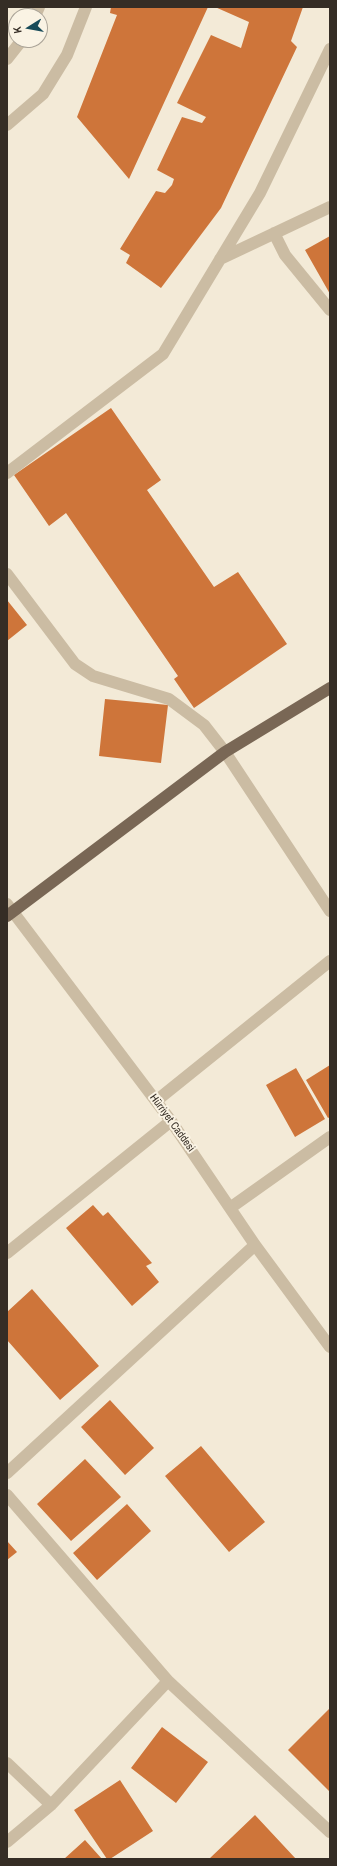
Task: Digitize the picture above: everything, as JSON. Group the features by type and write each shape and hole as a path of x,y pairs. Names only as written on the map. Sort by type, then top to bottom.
{"main road":[{"path":"9,910 225,752 330,688"}],"street":[{"path":"7,124 42,94 68,55 86,7"},
{"path":"7,59 16,48"},
{"path":"7,473 163,354 260,193 330,49"},
{"path":"220,259 330,207"},
{"path":"274,234 285,255 330,310"},
{"path":"7,574 75,664 93,676 169,699 204,725 225,752 330,911"},
{"name":"Hürriyet Caddesi","path":"9,910 171,1121 255,1245 330,1347"},
{"path":"156,1101 330,961"},
{"path":"7,1253 171,1121"},
{"path":"230,1208 330,1137"},
{"path":"7,1473 255,1245"},
{"path":"7,1495 168,1681 330,1832"},
{"path":"7,1842 51,1805 168,1681"},
{"path":"7,1763 51,1805"}],"building":[{"path":"111,7 208,7 129,179 77,117 117,15 110,13"},
{"path":"215,7 303,7 291,41 297,47 221,208 161,288 126,263 130,255 120,249 156,191 165,193 172,185 174,179 157,170 182,117 202,123 206,117 177,103 211,35 241,48 249,22"},
{"path":"330,236 330,294 305,250"},
{"path":"111,408 161,480 147,490 214,587 238,572 287,644 194,708 174,679 178,676 66,513 49,526 14,475"},
{"path":"7,600 27,625 7,641"},
{"path":"105,699 168,705 161,763 99,756"},
{"path":"330,1065 330,1117 328,1118 306,1080"},
{"path":"296,1068 325,1119 295,1137 266,1085"},
{"path":"93,1205 103,1216 108,1212 152,1263 146,1266 159,1282 132,1306 66,1228"},
{"path":"32,1289 99,1366 60,1400 7,1340 7,1312"},
{"path":"110,1400 154,1448 125,1475 81,1427"},
{"path":"201,1446 265,1522 229,1552 165,1476"},
{"path":"85,1459 121,1497 71,1541 37,1504"},
{"path":"127,1504 151,1531 97,1580 73,1553"},
{"path":"7,1541 17,1552 7,1560"},
{"path":"330,1708 330,1792 288,1750"},
{"path":"162,1727 208,1762 176,1803 131,1768"},
{"path":"120,1780 153,1831 110,1859 107,1859 74,1810"},
{"path":"255,1815 296,1859 209,1859"},
{"path":"85,1840 102,1859 64,1859"}]}
